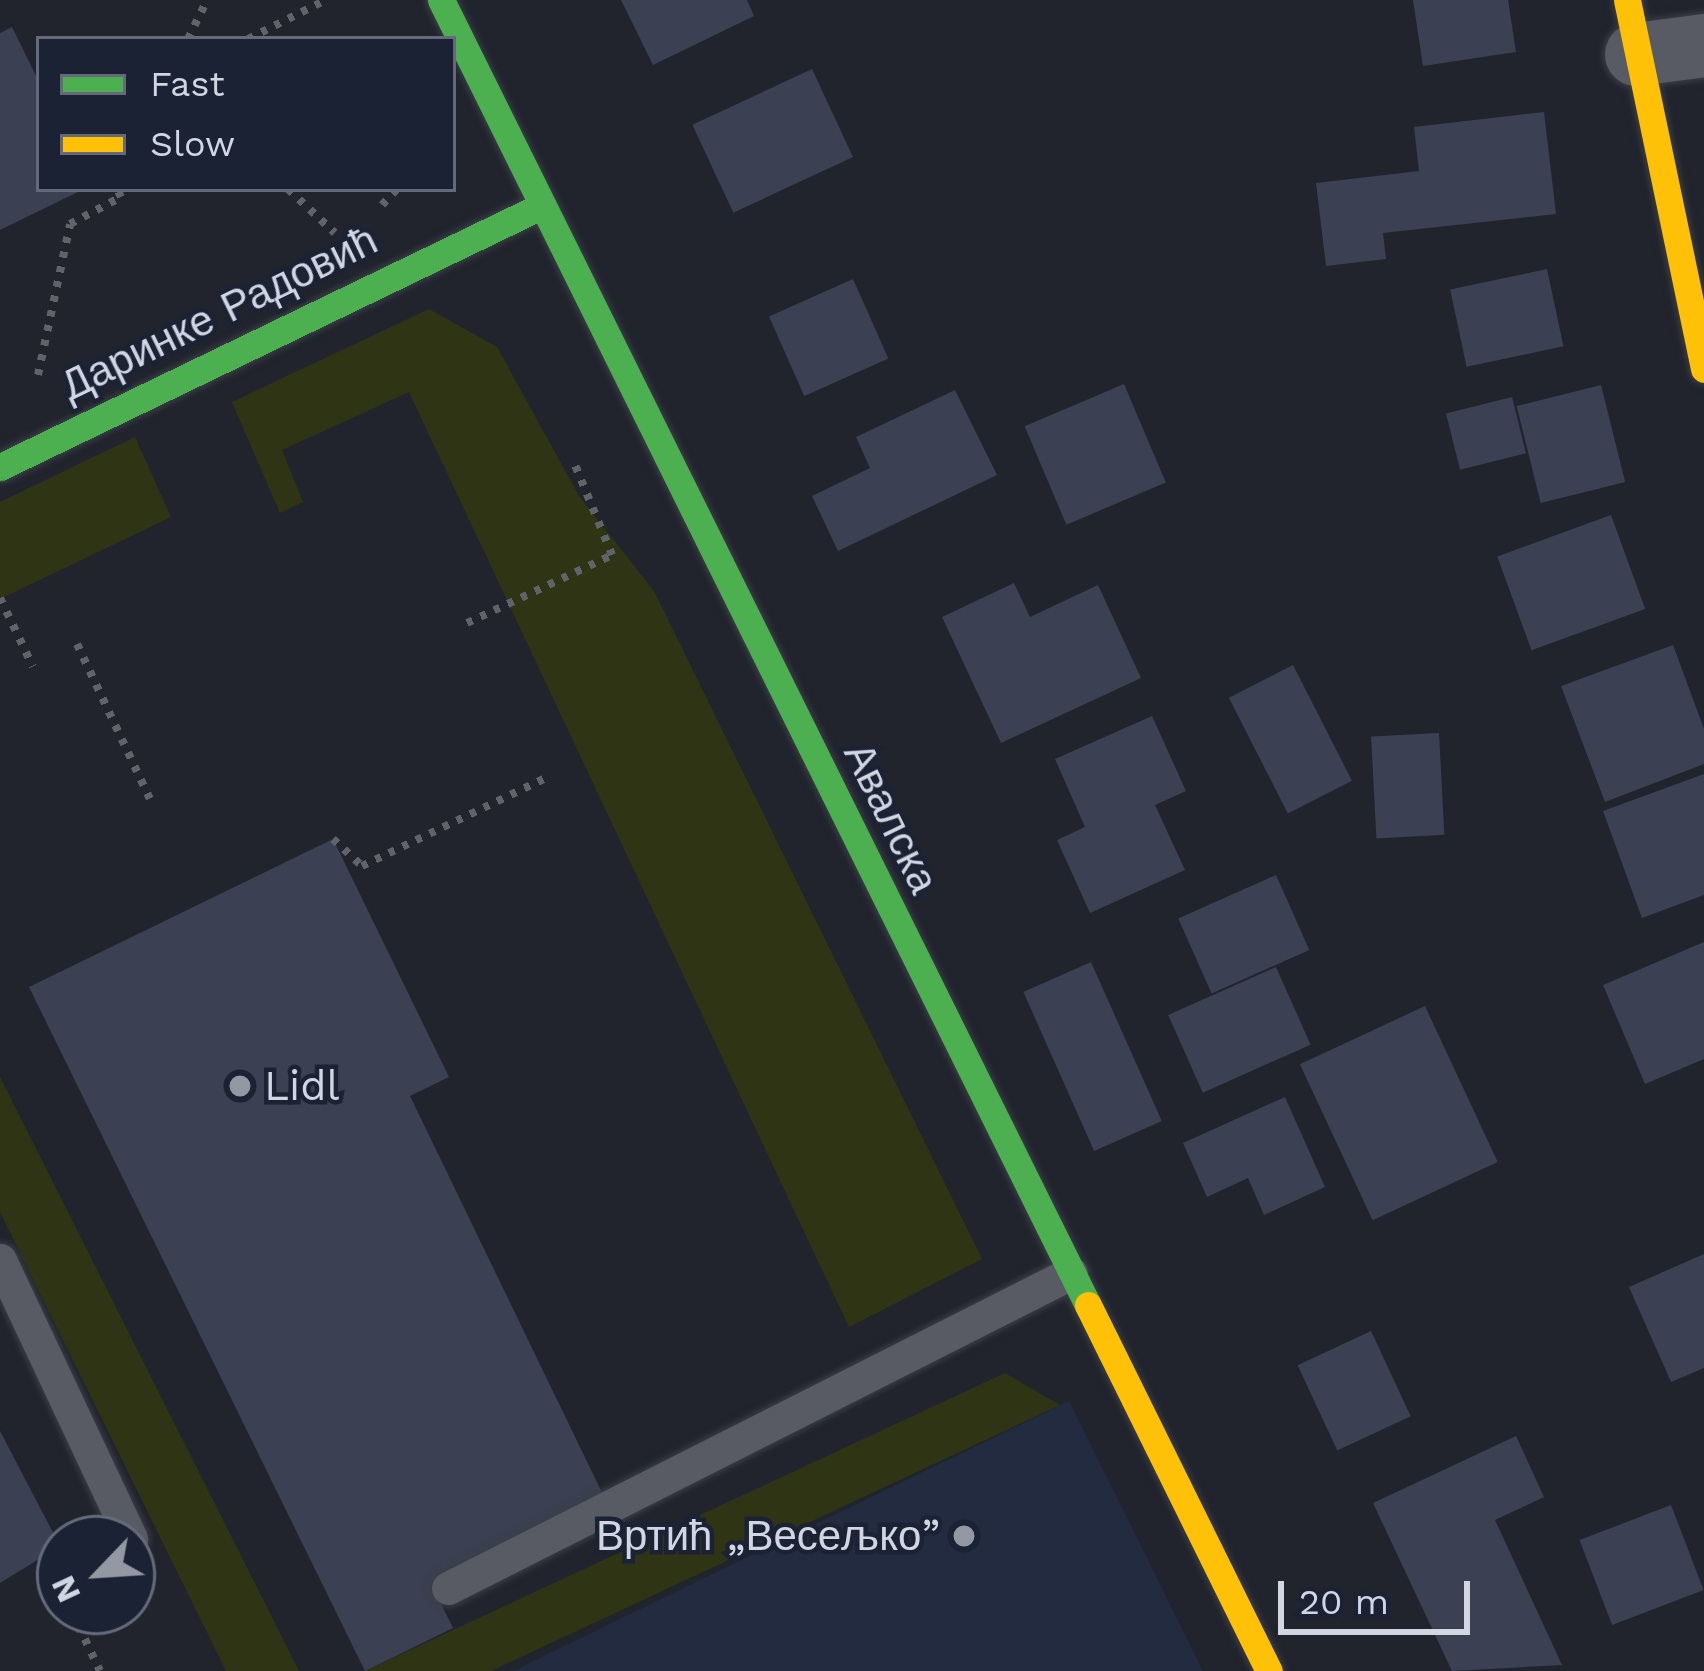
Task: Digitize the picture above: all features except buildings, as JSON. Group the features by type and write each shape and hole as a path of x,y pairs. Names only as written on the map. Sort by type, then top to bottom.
{"main road":[{"name":"Авалска","path":"441,0 1270,1671"},
{"path":"1631,27 1704,369"},
{"name":"Даринке Радовић","path":"0,467 541,206"}],"street":[{"path":"1631,27 1704,45"}],"lane":[{"path":"0,1261 11,1308 119,1515"},
{"path":"448,1588 1072,1273"}],"path":[{"path":"189,36 207,0"},
{"path":"254,36 326,0"},
{"path":"37,382 70,224 122,197 119,192"},
{"path":"291,192 337,235"},
{"path":"467,623 612,555 575,465"},
{"path":"0,598 33,667"},
{"path":"77,644 150,800"},
{"path":"333,839 362,866 546,778"},
{"path":"83,1635 100,1671"}],"shaded area":[{"name":"Вртић „Весељко”","path":"1069,1401 1203,1671 513,1671"}],"green space":[{"path":"429,309 497,347 579,496 654,591 982,1259 849,1327 409,392 282,450 303,502 280,513 232,402"},
{"path":"135,437 171,517 0,599 0,502"},
{"path":"0,1077 299,1671 226,1671 156,1529 156,1515 149,1515 0,1212"},
{"path":"1005,1373 1060,1405 491,1671 365,1671"}],"traffic: fast":[{"path":"441,0 1088,1305"},
{"path":"0,467 541,206"}],"traffic: slow":[{"path":"1627,0 1704,369"},
{"path":"1088,1305 1269,1671"}],"place":[{"name":"Lidl","path":"240,1086"},
{"name":"Вртић „Весељко”","path":"964,1536"}]}
